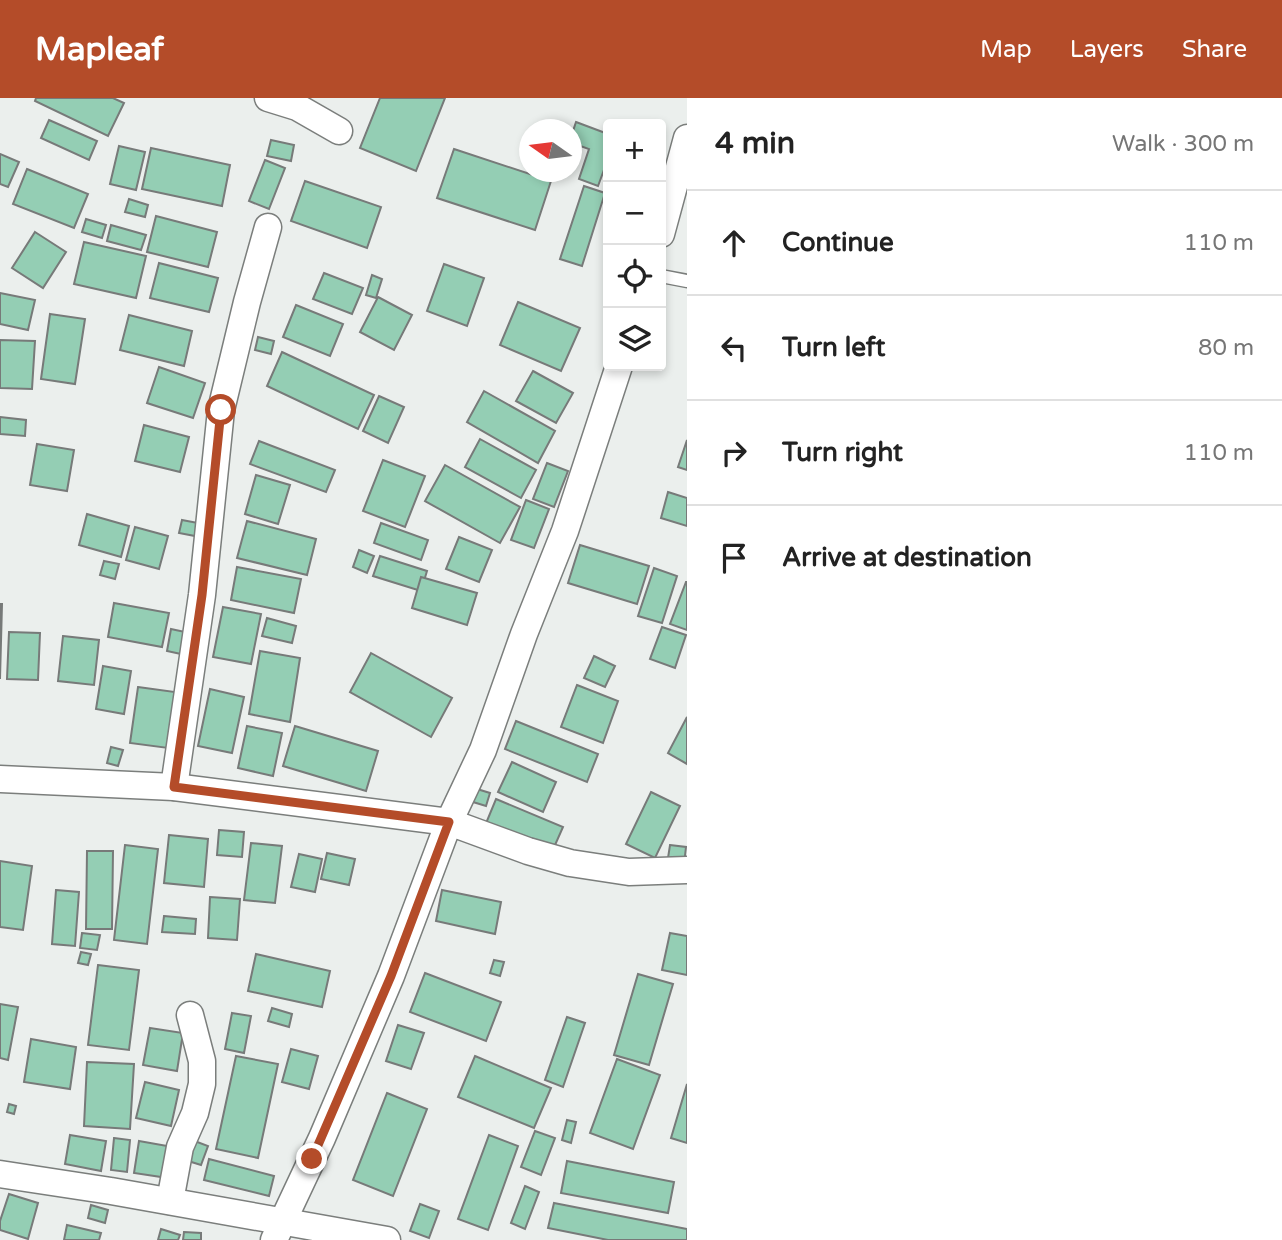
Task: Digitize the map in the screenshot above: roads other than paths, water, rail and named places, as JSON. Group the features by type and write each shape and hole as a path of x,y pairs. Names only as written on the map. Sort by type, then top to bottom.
{"street":[{"path":"268,98 297,107 339,131"},
{"path":"666,216 687,138"},
{"path":"174,787 202,595 221,410 268,227"},
{"path":"278,1231 322,1138 391,976 449,822 483,750 524,634 565,531 617,371"},
{"path":"0,779 174,787 449,822 528,851 570,863 629,872 687,870"},
{"path":"170,1201 180,1147 195,1113 202,1083 202,1062 190,1015"},
{"path":"0,1174 170,1201 278,1231 387,1240"}],"lane":[{"path":"666,277 687,281"}]}
